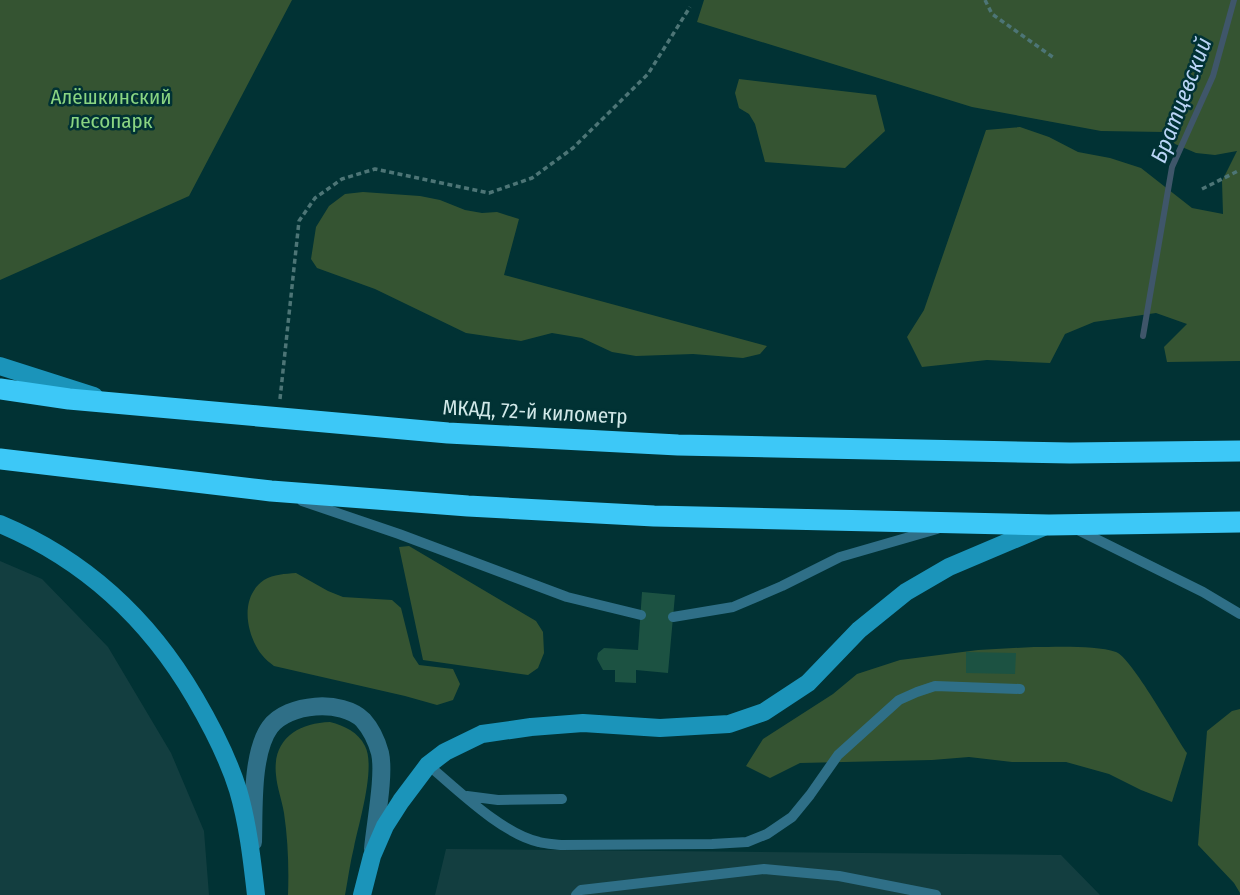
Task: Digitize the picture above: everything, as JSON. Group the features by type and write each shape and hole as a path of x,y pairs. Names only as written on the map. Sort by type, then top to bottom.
{"highway":[{"name":"МКАД, 72-й километр","path":"0,389 117,403 448,433 677,445 1070,453 1240,451"},
{"path":"0,459 271,491 468,506 654,516 1059,525 1240,522"}],"street":[{"path":"0,366 117,403"},
{"path":"0,524 58,553 96,580 127,607 158,641 205,714 225,755 247,824 256,895"},
{"path":"372,856 385,826 428,765 445,752 482,734 583,723 660,727 729,724 764,712 808,683 859,630 906,592 949,568 1059,525"},
{"path":"252,858 256,765 262,742 270,726 284,714 300,709 328,707 346,711 362,719 374,737 380,755 372,856 362,895"}],"lane":[{"path":"271,491 398,534 567,597 641,615"},
{"path":"673,617 733,607 841,557 957,523"},
{"path":"1059,525 1203,592 1240,614"},
{"path":"428,765 492,818 520,835 539,842 575,845 747,842 767,834 792,817 838,755 900,700 935,686 1020,689"},
{"path":"466,796 498,800 562,799"},
{"path":"576,895 581,890 764,869 839,876 936,895"}],"path":[{"path":"985,0 992,14 1054,58"},
{"path":"278,418 299,221 316,198 342,179 375,169 489,193 532,178 573,148 648,74 690,6"},
{"path":"1202,189 1240,170"}],"shaded area":[{"path":"0,561 42,579 108,647 171,753 204,831 209,895 0,895"},
{"path":"446,849 1061,855 1100,895 435,895"}],"green space":[{"name":"Алёшкинский лесопарк","path":"0,0 292,0 189,196 0,280"},
{"path":"704,0 1240,0 1240,361 1167,362 1164,347 1187,324 1156,313 1094,322 1065,334 1050,363 987,360 922,367 907,337 924,310 986,130 1020,127 1049,137 1078,152 1141,168 1192,208 1223,214 1222,181 1237,151 1215,155 1196,153 1175,144 1164,132 1101,131 972,107 697,22"},
{"path":"739,79 876,95 885,131 845,168 765,162 755,124 749,114 739,108 735,93"},
{"path":"363,192 420,196 440,200 465,210 497,212 519,219 504,275 767,346 760,354 743,358 693,354 636,356 612,352 582,338 552,333 521,341 466,333 375,289 317,268 311,259 316,227 329,206 345,194"},
{"path":"409,546 536,621 543,632 544,653 538,668 528,675 423,660 399,547"},
{"path":"296,573 343,597 392,600 401,608 413,656 419,665 453,669 460,684 453,700 437,705 271,664 256,647 252,637 248,606 256,587 264,580"},
{"path":"1098,648 1116,652 1132,667 1187,753 1172,802 1109,774 1066,762 1012,762 969,757 800,763 770,778 746,766 763,739 833,694 857,674 900,660 978,650"},
{"path":"1240,709 1240,893 1198,845 1207,731 1232,711"},
{"path":"330,722 355,733 368,755 368,781 345,895 288,895 284,813 276,775 278,752 290,735 298,730"}],"building":[{"path":"642,592 675,595 668,673 636,670 636,683 615,682 615,670 603,670 597,659 598,653 604,648 638,650"},
{"path":"966,652 1016,653 1015,674 966,673"}],"waterway":[{"name":"Братцевский","path":"1143,336 1172,167 1213,76 1234,0"}]}
